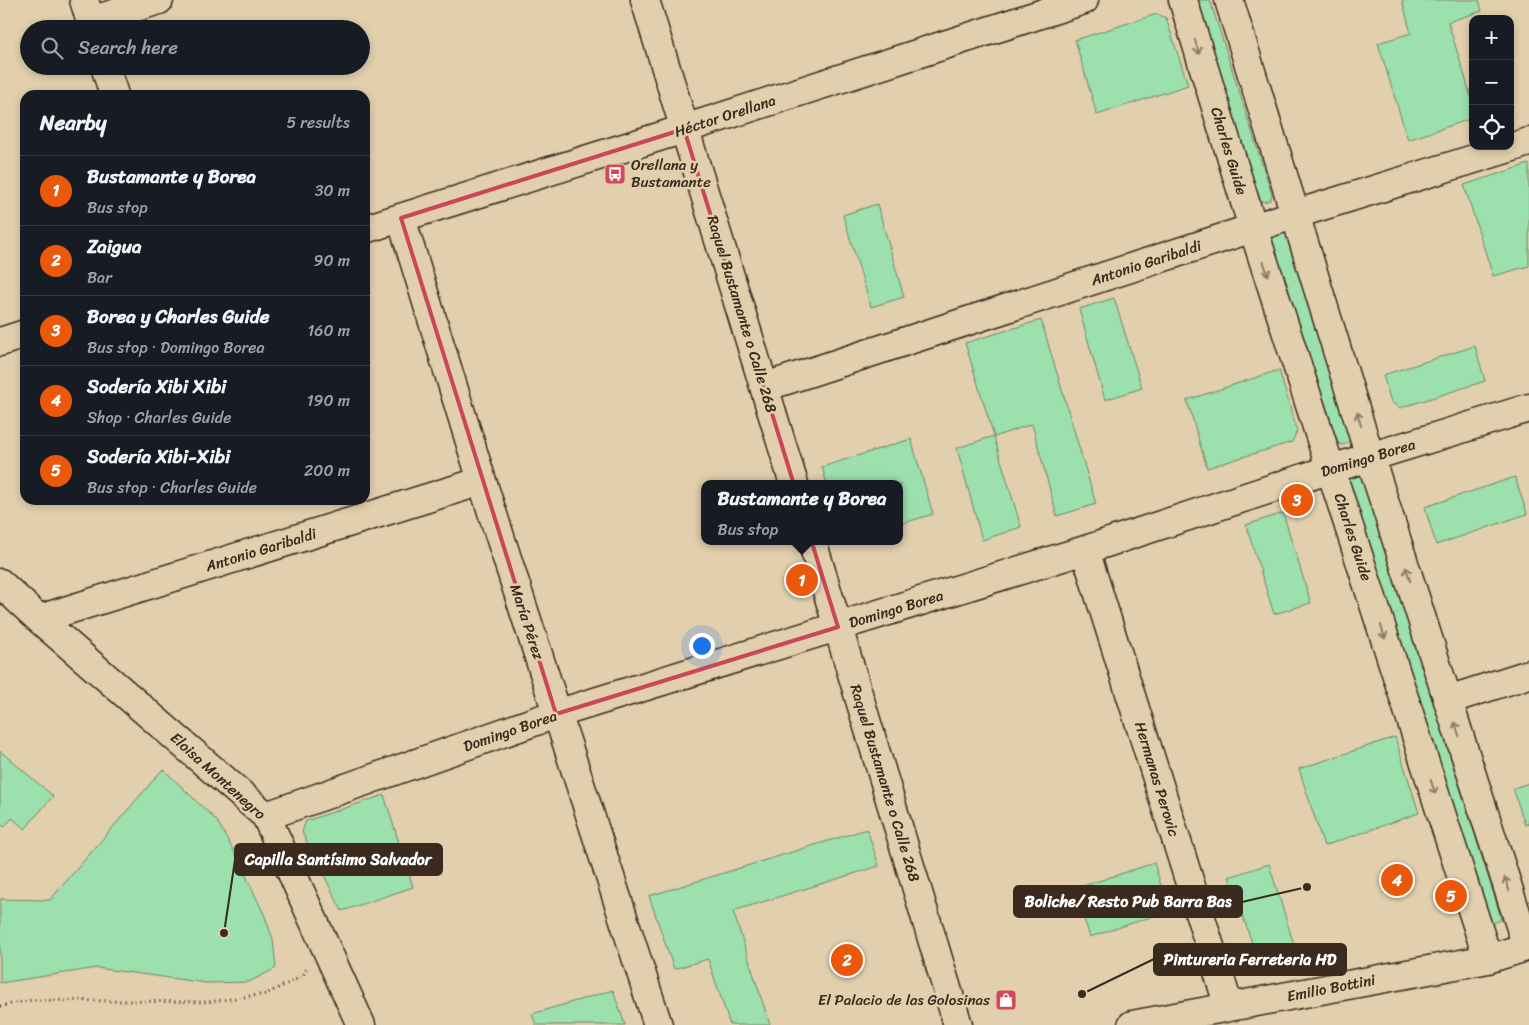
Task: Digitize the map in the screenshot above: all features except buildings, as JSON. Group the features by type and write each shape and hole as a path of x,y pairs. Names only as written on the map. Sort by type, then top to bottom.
{"street":[{"path":"89,17 159,0"},
{"name":"Raquel Bustamante o Calle 268","path":"645,0 793,480"},
{"name":"Héctor Orellana","path":"370,227 1084,0"},
{"name":"Charles Guide","path":"1183,0 1253,228 1488,959"},
{"path":"1229,0 1370,457 1528,947"},
{"path":"108,75 112,90"},
{"name":"Antonio Garibaldi","path":"765,387 1296,214 1529,142"},
{"name":"María Pérez","path":"401,218 556,714 658,1025"},
{"path":"0,342 20,336"},
{"name":"Domingo Borea","path":"266,816 556,714 1085,550 1331,469 1529,408"},
{"name":"Antonio Garibaldi","path":"39,619 482,481"},
{"name":"Raquel Bustamante o Calle 268","path":"813,545 958,1025"},
{"name":"Hermanas Perovic","path":"1085,550 1229,1007"},
{"name":"Eloisa Montenegro","path":"0,583 266,816 360,1025"},
{"path":"1448,700 1529,674"},
{"name":"Emilio Bottini","path":"1132,1025 1488,959 1528,947"}],"path":[{"path":"0,1006 32,1000 208,1002 266,994 303,976 306,968"}],"highlighted area":[{"path":"684,129 838,627 556,714 401,218"}],"green space":[{"path":"1195,0 1210,0 1272,195 1270,200 1264,202 1260,200"},
{"path":"1402,0 1479,0 1482,11 1448,22 1469,90 1469,119 1408,140 1378,43 1411,33"},
{"path":"1157,14 1166,18 1188,85 1097,115 1075,40"},
{"path":"1529,164 1529,266 1493,276 1464,185"},
{"path":"877,204 904,297 871,307 843,215"},
{"path":"1284,228 1350,438 1348,443 1342,445 1338,443 1270,235"},
{"path":"1114,298 1142,388 1105,400 1079,309"},
{"path":"1041,320 1096,504 1057,516 1032,424 994,437 1021,527 982,540 957,448 994,436 965,343"},
{"path":"1475,346 1485,381 1400,408 1391,402 1383,375"},
{"path":"1279,370 1297,431 1292,442 1207,468 1187,400"},
{"path":"911,439 933,514 903,523 903,480 826,480 822,467"},
{"path":"1358,473 1362,477 1500,914 1501,920 1493,923 1489,919 1349,479 1352,475"},
{"path":"1515,477 1527,514 1436,545 1425,507"},
{"path":"1283,513 1311,603 1274,614 1246,525"},
{"path":"1395,737 1419,813 1324,846 1299,769"},
{"path":"0,751 53,796 25,829 12,818 4,827 0,823"},
{"path":"163,769 217,821 236,855 264,914 273,939 276,968 249,982 206,983 97,968 0,983 0,899 50,900"},
{"path":"1529,783 1529,823 1525,825 1513,788"},
{"path":"384,795 413,887 342,911 302,832 306,821"},
{"path":"867,829 879,866 733,911 770,1025 730,1025 708,959 674,969 649,896"},
{"path":"1154,863 1169,911 1090,937 1074,889"},
{"path":"1269,864 1299,961 1279,964 1256,954 1229,877"},
{"path":"613,990 625,1025 536,1025 532,1014"}],"place":[{"name":"Orellana y Bustamante","path":"615,174"},
{"name":"Borea y Charles Guide","path":"1297,500"},
{"name":"Bustamante y Borea","path":"802,580"},
{"name":"Sodería Xibi Xibi","path":"1397,880"},
{"name":"Boliche/ Resto Pub Barra Bas","path":"1307,887"},
{"name":"Sodería Xibi-Xibi","path":"1451,896"},
{"name":"Capilla Santísimo Salvador","path":"224,933"},
{"name":"Zaigua","path":"847,960"},
{"name":"Pintureria Ferreteria HD","path":"1082,994"},
{"name":"El Palacio de las Golosinas","path":"1006,1000"}]}
